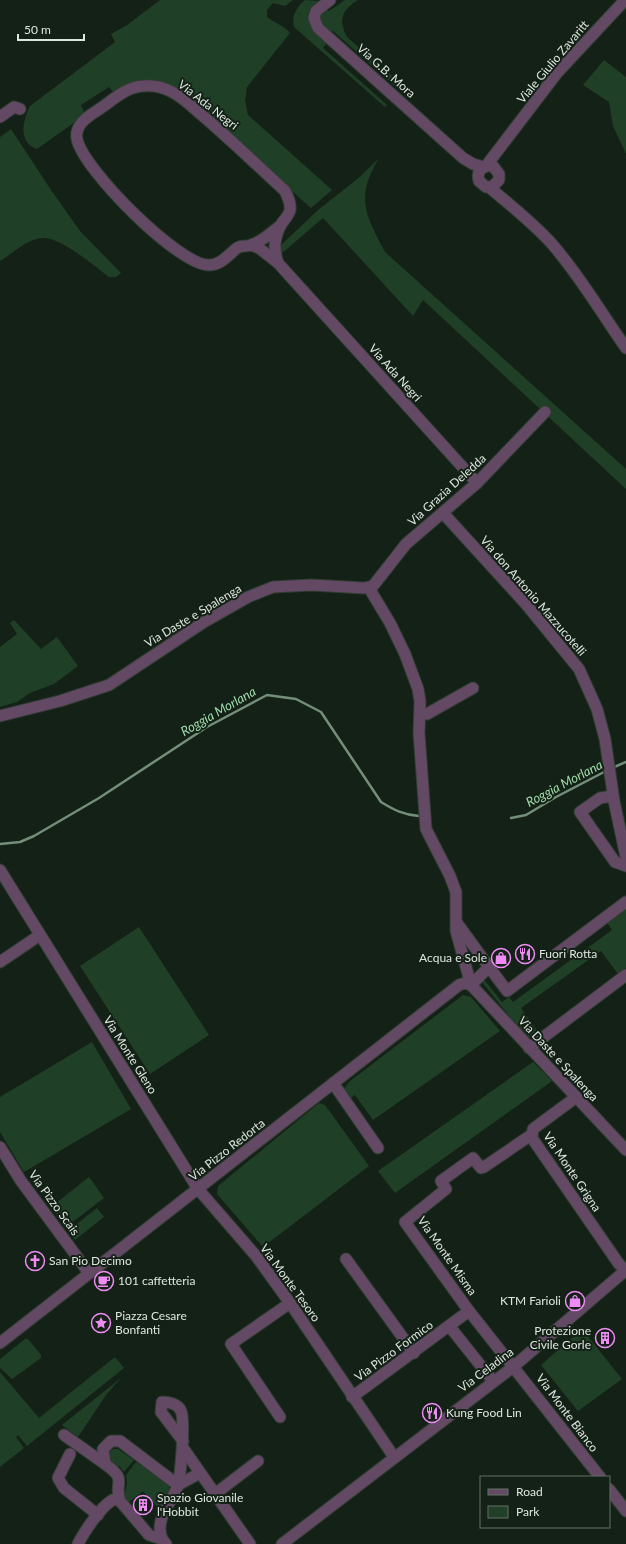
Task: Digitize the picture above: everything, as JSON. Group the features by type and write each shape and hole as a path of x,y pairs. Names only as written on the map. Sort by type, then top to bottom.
{"street":[{"name":"Via G.B. Mora","path":"330,0 316,11 314,18 318,28 463,158 473,164 485,166"},
{"name":"Viale Giulio Zavaritt","path":"478,178 479,172 503,144 557,73 584,42 625,0"},
{"name":"Via Ada Negri","path":"278,263 274,250 281,225 290,209 290,201 285,191 230,138 172,92 158,87 144,86 124,91 83,121 77,128 76,138 80,149 112,191 135,215 176,248 194,260 208,265 221,262 238,248 251,245 269,236 281,225"},
{"path":"0,117 14,107 20,109"},
{"name":"Viale Giulio Zavaritt","path":"498,176 503,144"},
{"name":"Via G.B. Mora","path":"463,158 465,164 478,178"},
{"path":"485,166 493,166 518,212"},
{"path":"478,178 483,186 489,187 495,185 498,176"},
{"path":"489,187 552,244 626,348"},
{"name":"Via Ada Negri","path":"251,245 259,248 278,263 477,483"},
{"name":"Via Grazia Deledda","path":"369,588 373,586 406,544 477,483 545,412"},
{"name":"Via don Antonio Mazzucotelli","path":"443,513 524,603 579,669 597,709 605,739 613,796 626,857"},
{"name":"Via Daste e Spalenga","path":"0,716 60,701 109,685 204,622 248,597 274,587 297,585 369,588 390,623 406,654 418,689 421,714 419,733 426,829 453,882 456,892 456,931 471,985 575,1098 626,1150"},
{"path":"421,714 427,714 473,688"},
{"path":"613,796 600,798 580,812 615,862 626,866"},
{"name":"Via Monte Gleno","path":"0,870 198,1189"},
{"path":"455,920 507,991 626,902"},
{"path":"0,962 40,934"},
{"path":"471,985 489,967"},
{"path":"529,1048 626,975"},
{"name":"Via Pizzo Redorta","path":"0,1343 459,985 465,983 471,985"},
{"path":"333,1084 378,1148"},
{"name":"Via Monte Grigna","path":"575,1098 535,1128 531,1135 614,1258 626,1271"},
{"name":"Via Monte Misma","path":"469,1311 405,1222 446,1189 441,1181 473,1158 481,1168 484,1167 531,1135"},
{"name":"Via Pizzo Scais","path":"0,1147 21,1181 89,1273"},
{"name":"Via Monte Tesoro","path":"198,1189 256,1256 290,1303 352,1397 394,1457"},
{"path":"346,1259 414,1353"},
{"name":"Via Celadina","path":"282,1544 513,1367 626,1271"},
{"path":"280,1416 231,1344 290,1303"},
{"name":"Via Pizzo Formico","path":"352,1397 414,1353 469,1311"},
{"name":"Via Monte Bianco","path":"469,1311 599,1476"},
{"path":"450,1326 493,1381"},
{"path":"64,1435 115,1471 120,1484 118,1495 120,1501 149,1535 164,1541"},
{"path":"105,1464 103,1449 106,1444 115,1440 120,1441 178,1485"},
{"path":"164,1541 159,1531 160,1524 178,1485 183,1445 200,1473 250,1544"},
{"path":"70,1454 58,1478 64,1488 98,1515"},
{"path":"215,1494 258,1461"},
{"path":"178,1485 200,1473"},
{"path":"610,1490 626,1511"},
{"path":"78,1544 98,1515 111,1500 115,1499 120,1501"}],"green space":[{"path":"160,0 293,0 285,6 273,3 267,10 267,17 290,33 247,87 245,101 248,115 332,190 311,208 180,92 164,85 115,94 109,87 81,105 85,115 37,149 26,141 23,130 25,118 30,106 115,42 111,34 127,25"},
{"path":"305,0 321,1 315,7 309,18 312,27 327,43 323,48 387,105 385,107 294,27 293,19 295,12 299,5"},
{"path":"345,0 358,0 348,7 343,16 342,20 344,31 347,37 409,91 405,95 333,31 330,33 320,24 319,15 326,8 329,11"},
{"path":"604,60 626,77 626,154 613,126 609,102 583,85"},
{"path":"11,129 80,231 121,273 116,277 109,277 77,253 59,242 43,238 37,239 20,247 0,261 0,137"},
{"path":"379,158 367,184 365,195 368,216 385,252 626,469 626,489 423,300 413,316 323,218 281,254 281,245 318,210 361,176"},
{"path":"14,620 41,649 57,637 78,666 54,684 30,693 17,702 0,707 0,647 17,634 10,623"},
{"path":"626,906 626,968 618,974 601,951 521,1008 538,1032 527,1038 481,981 483,978 502,1002 509,997 513,1002 612,930 606,921"},
{"path":"139,927 209,1035 150,1074 80,966"},
{"path":"463,995 471,997 500,1031 373,1120 355,1095 349,1099 343,1090 350,1081"},
{"path":"92,1042 131,1109 24,1172 0,1132 0,1097"},
{"path":"533,1062 552,1081 395,1193 378,1171"},
{"path":"319,1103 325,1105 369,1166 263,1247 217,1194 218,1186"},
{"path":"89,1177 104,1198 66,1227 51,1207"},
{"path":"97,1208 104,1217 75,1240 68,1231"},
{"path":"582,1329 622,1379 578,1411 541,1365"},
{"path":"25,1339 28,1339 41,1355 41,1358 12,1379 0,1368 0,1359"},
{"path":"115,1357 124,1368 27,1446 18,1435 16,1437 24,1448 0,1467 0,1372 39,1418"},
{"path":"121,1378 106,1395 78,1437 62,1425"},
{"path":"114,1449 118,1449 134,1460 124,1472 119,1466 117,1467 107,1460 108,1455"},
{"path":"136,1462 169,1482 167,1496 158,1508 143,1491 128,1503 124,1498 127,1483 126,1475"}],"waterway":[{"name":"Roggia Morlana","path":"0,844 20,842 34,836 99,798 207,727 267,695 296,699 321,712 381,802 399,812 419,816"},
{"name":"Roggia Morlana","path":"612,768 626,762"},
{"name":"Roggia Morlana","path":"511,818 526,815 556,797 606,771"}],"place":[{"name":"Fuori Rotta","path":"525,954"},
{"name":"Acqua e Sole","path":"501,958"},
{"name":"San Pio Decimo","path":"35,1261"},
{"name":"101 caffetteria","path":"104,1281"},
{"name":"KTM Farioli","path":"575,1301"},
{"name":"Piazza Cesare Bonfanti","path":"101,1323"},
{"name":"Protezione Civile Gorle","path":"605,1338"},
{"name":"Kung Food Lin","path":"432,1413"},
{"name":"Spazio Giovanile l'Hobbit","path":"143,1505"}]}
